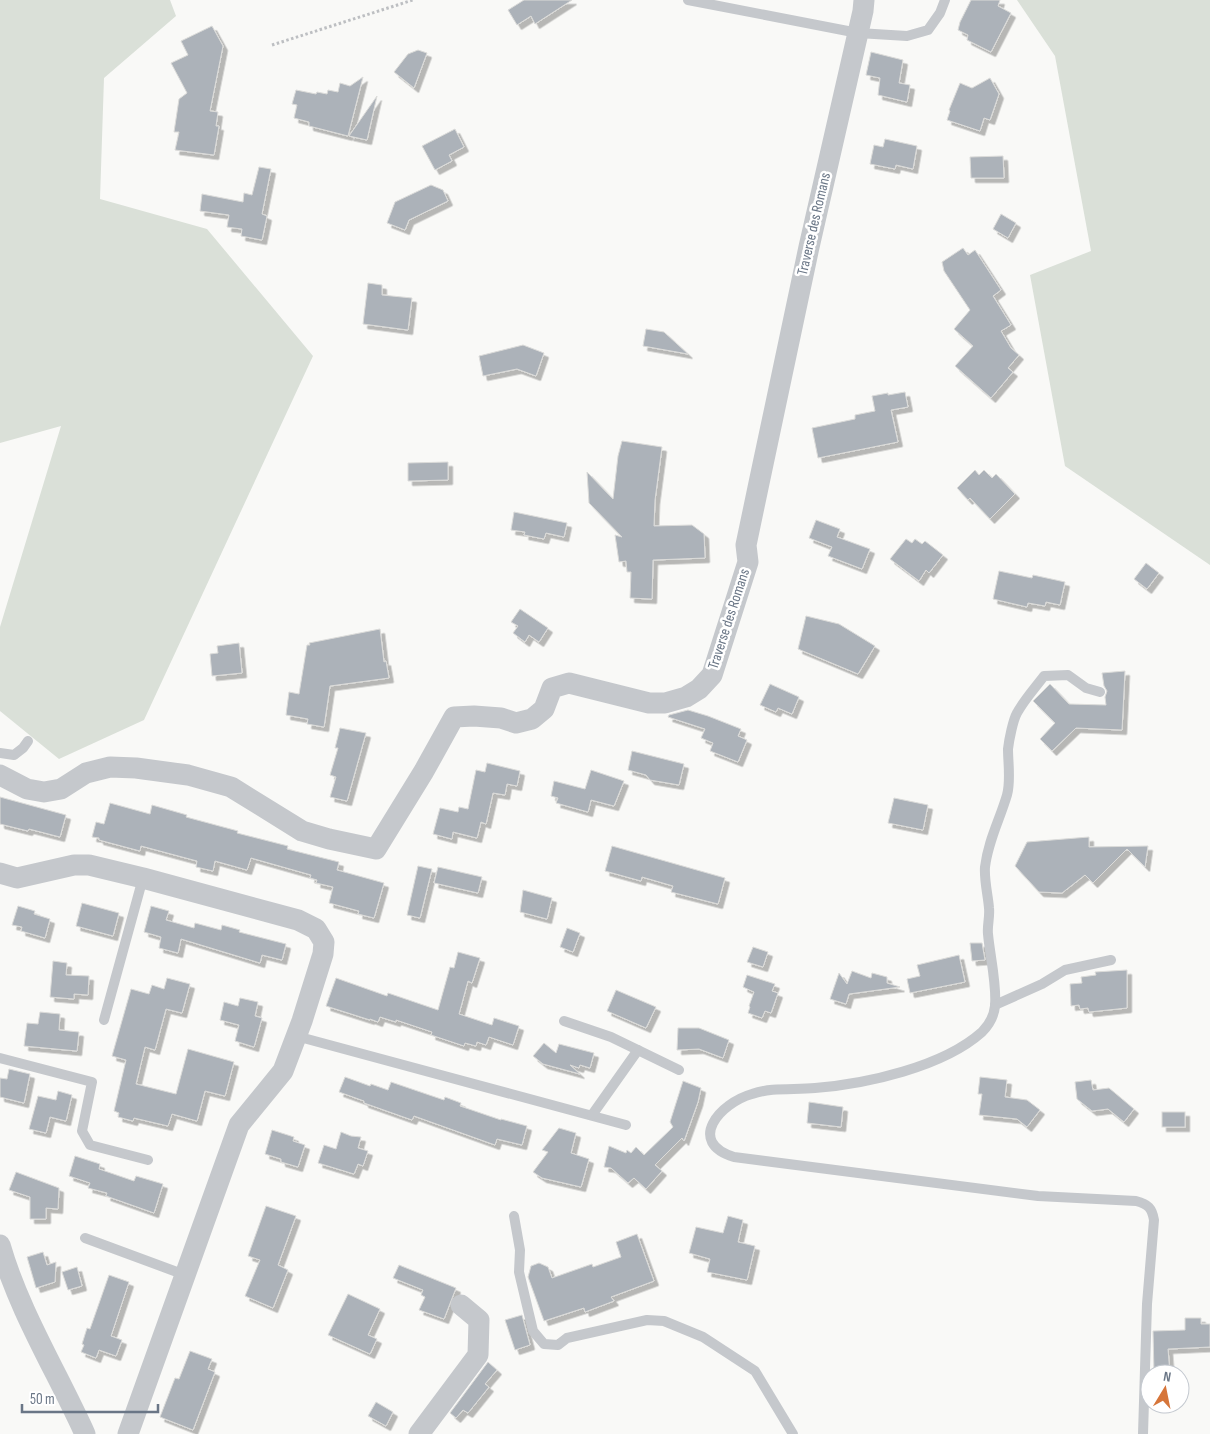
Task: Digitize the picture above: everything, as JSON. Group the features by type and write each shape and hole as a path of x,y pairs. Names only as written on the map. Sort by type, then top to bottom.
{"street":[{"name":"Traverse des Romans","path":"0,775 27,789 44,792 61,789 86,773 110,767 136,768 188,776 231,787 302,830 329,839 376,849 424,771 454,717 501,718 516,723 532,719 544,709 552,688 569,682 649,703 664,703 686,697 699,689 712,675 748,562 746,546 758,483 809,247 863,12 864,0"},
{"path":"0,873 17,878 74,866 89,865 298,920 316,929 324,942 323,954 283,1071 238,1125 128,1434"},
{"path":"0,1245 21,1302 85,1434"},
{"path":"419,1434 478,1354 479,1320 460,1306"}],"lane":[{"path":"688,0 858,33 907,36 928,30 940,13 945,0"},
{"path":"1100,692 1086,688 1068,675 1044,676 1017,713 1008,747 1008,793 991,835 985,868 990,910 988,933 995,1005 992,1018 982,1032 956,1051 907,1070 866,1082 814,1088 779,1089 751,1094 720,1111 712,1122 709,1135 714,1146 723,1154 734,1157 1038,1196 1136,1201 1146,1204 1153,1211 1154,1220 1146,1304 1143,1434"},
{"path":"0,753 14,755 28,741"},
{"path":"104,1020 143,878"},
{"path":"995,1005 1042,984 1064,970 1112,960"},
{"path":"564,1021 611,1036 678,1070"},
{"path":"296,1036 626,1125"},
{"path":"592,1115 638,1050"},
{"path":"0,1058 92,1082 82,1131 90,1145 148,1160"},
{"path":"514,1216 520,1250 519,1272 533,1331 544,1344 558,1345 566,1338 647,1320 664,1321 703,1337 756,1371 793,1434"},
{"path":"84,1238 185,1275"}],"path":[{"path":"272,45 413,0"}],"shaded area":[{"path":"0,0 170,0 176,16 104,78 100,199 207,229 313,356 144,720 59,759 0,711 0,627 61,426 0,443"},
{"path":"1017,0 1210,0 1210,565 1065,466 1030,275 1091,251 1055,56"}],"building":[{"path":"524,0 572,0 535,24 531,16 517,25 508,10"},
{"path":"971,0 1000,0 998,6 1011,13 991,52 967,40 968,35 958,30"},
{"path":"212,26 223,46 210,111 218,112 216,126 219,126 214,155 175,150 179,132 174,132 179,99 187,93 171,63 188,55 181,41"},
{"path":"418,50 427,53 414,88 394,72 408,54"},
{"path":"871,52 903,60 899,83 910,85 907,102 878,95 880,78 866,75"},
{"path":"363,77 348,136 309,126 309,122 294,118 297,105 292,104 296,90 316,94 317,92 327,94 328,90 338,92 340,83 350,86"},
{"path":"990,78 999,94 990,120 984,118 980,131 947,120 960,83 972,88"},
{"path":"377,96 367,140 349,136"},
{"path":"455,129 464,147 449,155 452,161 435,170 422,146"},
{"path":"885,139 917,146 913,169 896,165 895,169 870,164 874,145 883,147"},
{"path":"1003,156 1004,178 971,178 970,157"},
{"path":"259,167 271,169 262,214 267,216 262,240 241,236 242,229 227,227 229,215 200,211 202,194 243,202 244,193 252,195"},
{"path":"431,185 443,190 448,201 409,220 405,230 387,223 395,202"},
{"path":"1001,214 1016,223 1008,238 993,229"},
{"path":"963,248 968,255 975,250 1001,290 993,296 1011,325 1001,331 1011,348 1019,355 1008,368 1013,372 991,398 955,366 973,346 954,329 970,310 944,271 942,262"},
{"path":"368,283 382,285 382,295 412,298 408,330 363,324"},
{"path":"646,329 664,332 688,354 643,346"},
{"path":"523,345 544,353 536,376 517,369 483,376 479,356"},
{"path":"905,392 908,407 891,410 898,442 818,458 812,428 855,419 855,415 875,411 872,396"},
{"path":"622,441 662,447 655,500 654,526 692,525 704,534 705,558 653,560 652,599 630,598 631,572 627,572 626,561 619,562 615,535 622,537 589,503 587,472 613,499 618,456"},
{"path":"448,462 448,480 408,481 408,463"},
{"path":"975,470 979,475 984,470 992,478 996,474 1015,494 990,519 970,498 968,500 957,488"},
{"path":"514,512 567,523 564,537 546,533 544,539 524,535 525,532 511,530"},
{"path":"816,520 840,529 837,537 870,549 862,569 828,556 832,547 809,538"},
{"path":"906,539 912,543 915,539 922,544 925,541 943,555 929,573 926,570 919,581 890,559"},
{"path":"1146,563 1159,573 1147,589 1134,579"},
{"path":"999,571 1032,578 1033,575 1065,582 1060,605 1046,602 1045,606 1028,603 1027,607 993,599"},
{"path":"520,609 548,628 539,642 529,635 525,642 513,633 518,626 511,622"},
{"path":"806,616 839,624 875,646 858,674 798,649"},
{"path":"380,629 384,662 386,661 389,678 330,686 324,727 307,724 308,719 286,715 289,692 299,694 307,645 310,645 309,643"},
{"path":"239,643 242,673 212,676 210,654 218,653 217,646"},
{"path":"1125,671 1122,730 1076,728 1052,751 1040,739 1055,723 1033,701 1050,684 1069,704 1106,705 1105,697 1107,691 1104,686 1102,673"},
{"path":"770,684 799,697 792,714 778,708 776,712 760,705"},
{"path":"688,710 741,729 738,736 747,740 738,762 710,751 713,743 701,738 705,729 668,717 669,715"},
{"path":"340,728 366,733 347,801 330,797 336,777 330,775 338,748 335,748"},
{"path":"632,751 684,764 679,785 650,780 646,775 628,770"},
{"path":"487,763 520,771 517,786 507,784 505,795 493,793 486,824 481,822 477,838 453,832 452,839 433,834 440,808 458,812 459,807 468,809 476,770 485,772"},
{"path":"591,770 624,781 614,806 591,800 588,812 556,803 558,798 551,796 554,781 585,789"},
{"path":"0,797 66,815 60,837 0,824"},
{"path":"894,798 928,805 923,830 888,823"},
{"path":"110,803 150,814 152,805 187,815 186,817 238,831 237,833 288,846 287,849 339,862 337,870 384,883 374,918 358,914 359,911 329,903 333,887 316,883 317,880 310,878 311,875 251,858 247,870 215,861 213,871 196,867 197,861 141,846 140,851 92,837 96,822 104,824"},
{"path":"1089,837 1089,847 1148,846 1145,867 1127,849 1093,883 1085,875 1062,893 1039,892 1015,866 1027,842"},
{"path":"612,846 725,878 718,904 671,892 673,886 642,877 641,881 605,871"},
{"path":"418,866 432,869 420,918 407,915"},
{"path":"438,867 482,877 478,893 434,883"},
{"path":"523,890 552,898 547,919 520,912"},
{"path":"82,903 119,913 113,936 76,926"},
{"path":"18,906 35,911 34,914 50,919 45,938 21,931 22,927 12,925"},
{"path":"151,906 169,911 166,920 194,928 195,923 221,930 222,925 240,930 239,932 286,944 282,960 262,955 260,963 181,939 178,953 159,948 161,937 144,932"},
{"path":"567,928 580,933 573,952 560,947"},
{"path":"970,943 982,943 985,960 972,961"},
{"path":"753,947 768,952 763,967 747,962"},
{"path":"458,952 480,958 472,983 468,981 459,1014 492,1025 494,1018 519,1026 513,1045 489,1037 486,1045 477,1042 476,1046 465,1043 464,1046 431,1035 432,1032 396,1020 396,1022 380,1017 378,1022 326,1006 336,978 387,996 388,993 438,1010 450,967 454,968"},
{"path":"959,955 965,982 910,993 907,979 920,976 917,965"},
{"path":"53,961 67,963 66,975 89,976 88,995 74,994 74,999 50,997"},
{"path":"1127,970 1127,1008 1089,1012 1088,1008 1080,1009 1079,1005 1071,1006 1070,984 1082,983 1081,977 1096,975 1095,972"},
{"path":"852,971 871,978 872,973 887,977 887,983 900,987 849,994 846,1004 830,999 839,973 847,984"},
{"path":"747,975 775,984 772,991 778,993 771,1013 765,1011 762,1018 748,1013 754,992 743,987"},
{"path":"167,978 190,984 182,1013 166,1009 155,1050 145,1047 136,1084 176,1094 188,1049 234,1062 225,1096 205,1091 197,1121 172,1114 168,1126 134,1118 133,1121 118,1117 119,1113 114,1111 126,1060 112,1056 131,989 149,994 152,985 164,989"},
{"path":"616,990 656,1007 646,1028 607,1011"},
{"path":"240,998 258,1002 255,1016 262,1018 254,1047 235,1041 239,1025 220,1020 224,1002 238,1006"},
{"path":"40,1012 60,1014 59,1030 79,1032 77,1051 24,1046 27,1023 38,1024"},
{"path":"678,1028 699,1028 729,1040 723,1058 699,1049 677,1050"},
{"path":"544,1043 556,1053 559,1044 594,1053 590,1068 580,1065 579,1068 570,1065 580,1074 543,1064 533,1056"},
{"path":"9,1069 30,1074 24,1103 0,1097 0,1078 7,1079"},
{"path":"345,1077 388,1090 391,1082 444,1100 445,1097 461,1103 460,1106 501,1120 527,1126 522,1145 497,1139 495,1145 414,1116 412,1120 364,1103 364,1101 339,1092"},
{"path":"980,1077 1007,1080 1005,1097 1027,1100 1040,1110 1027,1127 1017,1119 979,1115 982,1094 978,1094"},
{"path":"1091,1080 1093,1090 1109,1088 1134,1109 1124,1122 1108,1109 1092,1111 1077,1099 1075,1082"},
{"path":"683,1081 701,1088 698,1102 684,1141 682,1138 655,1165 662,1171 646,1189 634,1178 628,1183 611,1168 604,1167 609,1146 626,1153 627,1150 631,1153 636,1147 644,1155 673,1127 670,1122"},
{"path":"58,1091 72,1095 66,1121 50,1117 46,1133 29,1129 38,1096 56,1100"},
{"path":"809,1102 843,1107 841,1127 807,1123"},
{"path":"1162,1112 1185,1112 1185,1127 1162,1127"},
{"path":"559,1128 576,1133 571,1153 589,1159 581,1187 542,1178 533,1172 548,1152 542,1150"},
{"path":"272,1130 294,1137 293,1141 305,1145 298,1167 281,1162 281,1159 265,1154"},
{"path":"341,1132 361,1137 358,1148 368,1151 363,1166 358,1164 354,1174 318,1163 324,1145 336,1149"},
{"path":"75,1156 100,1164 99,1169 134,1181 136,1176 163,1184 154,1213 106,1196 107,1193 88,1188 90,1183 69,1176"},
{"path":"16,1172 59,1188 58,1209 46,1208 46,1219 30,1219 30,1197 9,1190"},
{"path":"266,1206 296,1216 278,1265 288,1270 273,1308 245,1296 260,1260 248,1256"},
{"path":"728,1216 743,1220 738,1242 755,1246 747,1280 707,1272 710,1259 689,1253 696,1227 723,1233"},
{"path":"637,1234 654,1281 611,1297 614,1301 585,1312 584,1308 544,1321 528,1277 531,1266 539,1263 548,1267 552,1278 592,1264 593,1267 621,1257 616,1242"},
{"path":"43,1252 47,1265 56,1262 55,1282 36,1288 27,1257"},
{"path":"399,1265 456,1288 444,1319 419,1310 425,1297 421,1295 423,1290 393,1278"},
{"path":"77,1267 82,1286 68,1290 62,1272"},
{"path":"109,1275 129,1282 111,1336 122,1340 116,1356 99,1350 96,1358 81,1352 84,1345 82,1344 87,1328 90,1329"},
{"path":"348,1294 380,1309 368,1335 377,1339 370,1354 328,1335"},
{"path":"522,1315 530,1345 515,1350 505,1320"},
{"path":"1185,1318 1201,1318 1201,1324 1210,1324 1210,1347 1168,1349 1169,1364 1154,1364 1153,1331 1185,1330"},
{"path":"190,1351 212,1359 208,1369 215,1372 193,1430 160,1417 175,1378 179,1379"},
{"path":"488,1362 497,1370 485,1384 489,1387 468,1413 463,1410 456,1418 450,1413"},
{"path":"376,1402 393,1412 386,1426 368,1416"}]}
